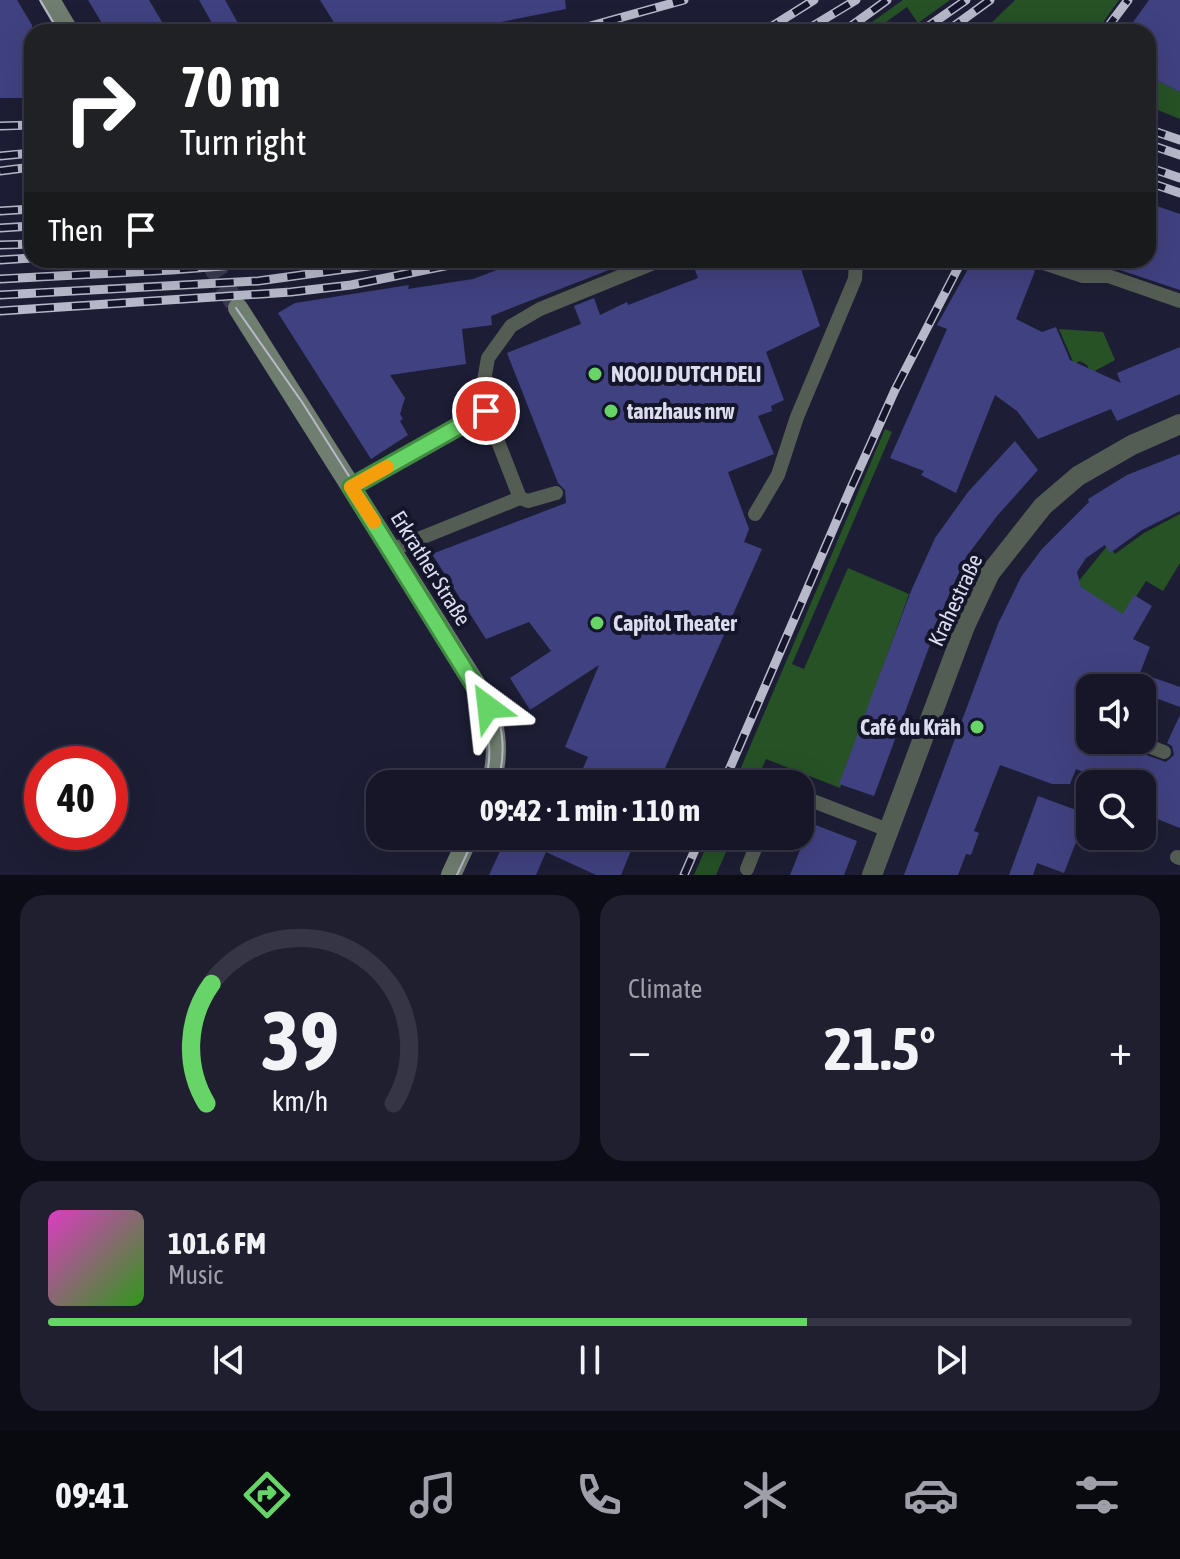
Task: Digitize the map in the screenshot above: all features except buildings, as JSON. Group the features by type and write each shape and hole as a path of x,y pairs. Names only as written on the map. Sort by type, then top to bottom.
{"street":[{"path":"50,0 64,24"},
{"name":"Erkrather Straße","path":"238,308 488,707 497,745 493,770"},
{"name":"Krahestraße","path":"872,875 965,626 990,573 1043,506 1078,476 1132,445 1180,424"},
{"path":"451,875 463,850"}],"lane":[{"path":"520,498 481,397 486,366 493,348 507,329 540,309 641,268"},
{"path":"755,514 781,468 797,417 855,279 856,268"},
{"path":"1059,268 1083,276 1108,276 1180,301"},
{"path":"351,487 486,411"},
{"path":"391,550 520,498 528,501 556,493"},
{"path":"1156,749 1164,752"},
{"path":"814,801 888,830"},
{"path":"747,869 754,850"}],"green space":[{"path":"903,0 950,0 918,23 907,7 883,24 869,24"},
{"path":"1015,0 1119,0 1102,24 990,24"},
{"path":"1156,80 1180,92 1180,119 1156,109"},
{"path":"1059,329 1103,332 1115,360 1091,373 1087,365 1080,361 1074,364"},
{"path":"885,429 892,432 792,664 804,669 848,568 909,594 840,788 814,778 814,770 794,770 766,759 761,770 740,770"},
{"path":"1180,514 1180,563 1163,591 1146,581 1114,631 1107,628 1078,582 1108,545 1115,554 1144,533"},
{"path":"705,850 727,850 716,875 694,875"}],"tunnel":[{"path":"214,268 238,308"}],"tram line":[{"path":"40,0 54,24"},
{"path":"236,308 302,402 491,700 502,741 501,770"},
{"path":"471,688 486,723 488,770"},
{"path":"457,875 469,850"}],"railway":[{"path":"598,24 684,0"},
{"path":"776,24 814,0"},
{"path":"816,24 856,0"},
{"path":"854,24 887,0"},
{"path":"932,24 966,0"},
{"path":"957,24 990,0"},
{"path":"1110,24 1128,0"},
{"path":"0,126 24,125"},
{"path":"1156,132 1180,140"},
{"path":"1156,147 1180,155"},
{"path":"0,156 24,154"},
{"path":"0,171 24,168"},
{"path":"1156,170 1180,178"},
{"path":"1156,185 1180,193"},
{"path":"0,211 24,210"},
{"path":"0,228 24,226"},
{"path":"0,245 24,244"},
{"path":"0,260 24,258"},
{"path":"0,279 197,268"},
{"path":"0,295 258,281 353,268"},
{"path":"0,311 291,292 351,285 435,268"},
{"path":"729,770 895,390 958,268"},
{"path":"684,875 695,850"}],"slow traffic":[{"path":"374,522 351,487 387,467"}],"place":[{"name":"NOOIJ DUTCH DELI","path":"595,374"},
{"name":"tanzhaus nrw","path":"611,411"},
{"name":"Capitol Theater","path":"597,623"},
{"name":"Café du Kräh","path":"977,727"}],"route":[{"path":"486,411 351,487 488,707"}]}
